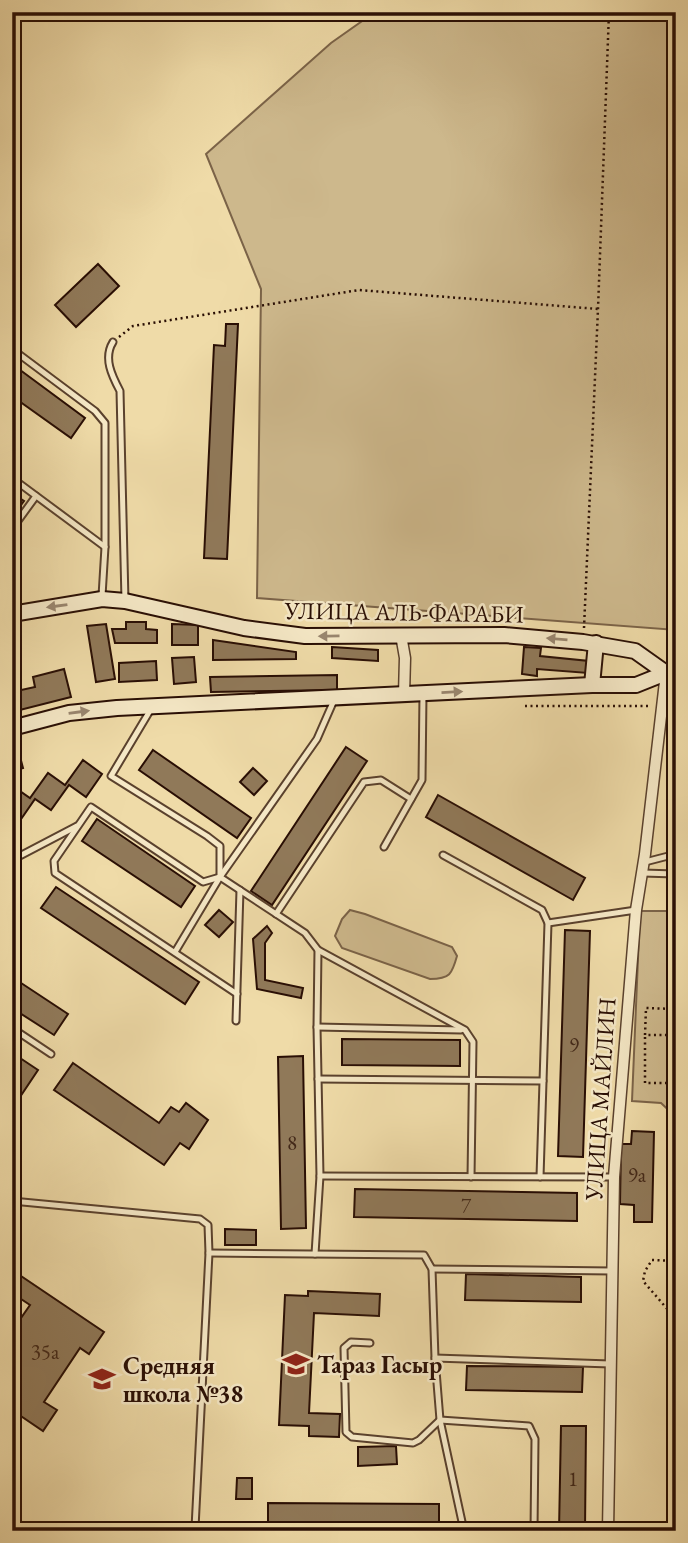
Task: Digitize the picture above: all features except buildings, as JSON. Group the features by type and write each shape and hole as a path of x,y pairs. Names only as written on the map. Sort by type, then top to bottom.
{"main road":[{"name":"УЛИЦА АЛЬ-ФАРАБИ","path":"12,614 102,599 125,601 244,628 304,636 504,635 589,643 635,651 671,672"},
{"path":"589,643 592,685"},
{"path":"12,728 69,713 117,708 636,685 671,672"}],"street":[{"path":"401,635 405,658 404,695"},
{"name":"УЛИЦА МАЙЛИН","path":"608,1531 614,1177 636,910 663,706 671,672"}],"lane":[{"path":"113,342 108,350 110,371 120,391 125,601"},
{"path":"12,349 95,411 105,423 105,547 102,599"},
{"path":"12,478 105,547"},
{"path":"12,529 36,496"},
{"path":"384,847 422,780 423,694"},
{"path":"175,953 220,877 317,740 335,698"},
{"path":"153,707 111,776 220,846 220,877"},
{"path":"276,914 364,782 381,780 411,799"},
{"path":"237,994 55,873 54,861 92,807 203,882 220,877 305,933 318,950 464,1030 473,1042 471,1177"},
{"path":"12,860 79,825"},
{"path":"643,867 676,854"},
{"path":"443,855 542,910 548,923 540,1177"},
{"path":"643,867 675,874"},
{"path":"236,1021 240,890"},
{"path":"548,923 636,910"},
{"path":"316,1254 320,1176 318,950"},
{"path":"317,1027 464,1030"},
{"path":"12,1041 15,1030 51,1054"},
{"path":"318,1079 543,1081"},
{"path":"320,1176 614,1177"},
{"path":"12,1202 200,1219 208,1224 196,1530 237,1531"},
{"path":"209,1252 424,1255 432,1269 440,1420 464,1531"},
{"path":"432,1269 612,1271"},
{"path":"370,1343 351,1342 344,1349 346,1432 352,1437 413,1443 440,1420 529,1426 535,1439 534,1531"},
{"path":"435,1357 610,1364"}],"path":[{"path":"589,643 609,12"},
{"path":"113,342 133,326 359,290 598,309"},
{"path":"525,706 663,706"},
{"path":"676,1009 646,1008 645,1035 645,1083 676,1083"},
{"path":"645,1035 676,1034"},
{"path":"676,1261 652,1260 645,1271 643,1281 676,1319"}],"shaded area":[{"path":"375,12 676,12 676,630 257,598 261,289 206,154 331,43"},
{"path":"350,910 452,947 457,956 452,971 442,978 430,979 342,948 335,936 342,919"},
{"path":"640,911 676,911 676,1117 661,1103 632,1101"}],"place":[{"name":"Тараз Гасыр","path":"296,1364"},
{"name":"Средняя школа №38","path":"102,1379"}]}
